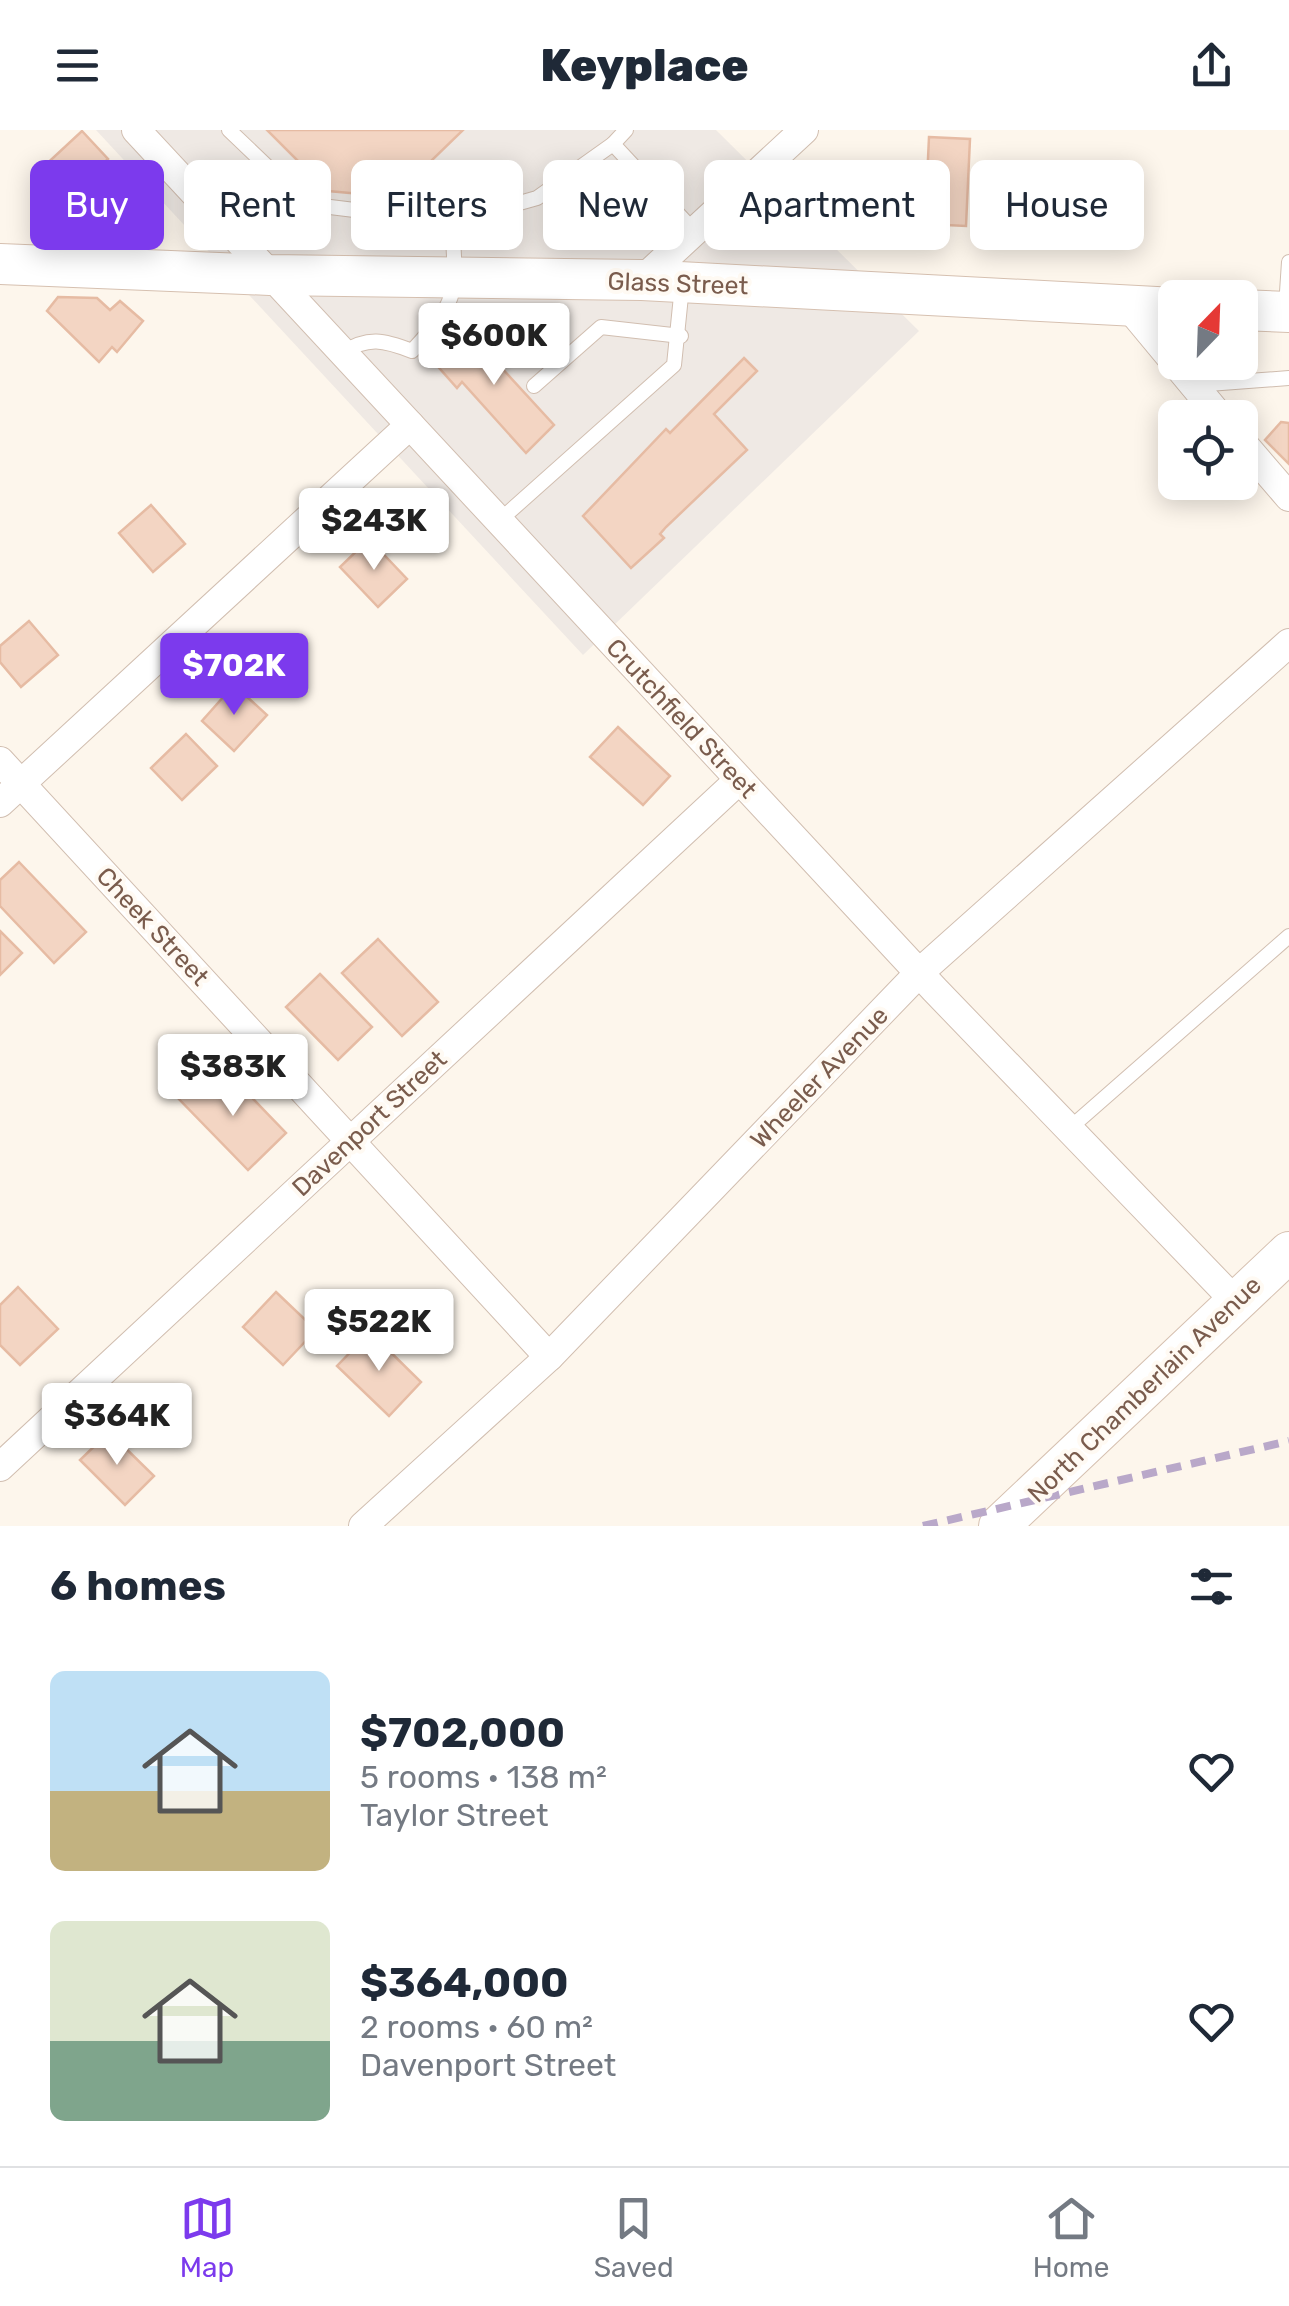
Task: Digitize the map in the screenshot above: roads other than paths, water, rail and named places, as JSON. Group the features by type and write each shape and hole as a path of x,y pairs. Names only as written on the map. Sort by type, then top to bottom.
{"main road":[{"name":"Glass Street","path":"0,264 270,275 642,280 1158,307"},
{"path":"1258,311 1287,312"},
{"name":"North Chamberlain Avenue","path":"999,1526 1289,1252"}],"street":[{"name":"Crutchfield Street","path":"136,130 920,972 1235,1301"},
{"path":"642,280 804,130"},
{"path":"1128,306 1205,400"},
{"path":"10,793 410,424"},
{"path":"1258,461 1289,497"},
{"name":"Wheeler Avenue","path":"363,1526 549,1356 920,972 1289,643"},
{"name":"Cheek Street","path":"0,761 10,793 351,1139 549,1356"},
{"name":"Davenport Street","path":"0,1467 740,780"}],"lane":[{"path":"230,130 296,194 322,206 351,210"},
{"path":"523,202 537,198 613,144 626,130"},
{"path":"613,144 694,231"},
{"path":"342,353 360,341 383,340 412,351 449,311 455,278 454,250"},
{"path":"1287,312 1289,262"},
{"path":"499,521 674,365 681,336 682,282"},
{"path":"534,386 601,327 681,336"},
{"path":"1193,386 1289,378"},
{"path":"1070,1128 1289,936"}],"railway":[{"path":"923,1526 1289,1441"}]}
